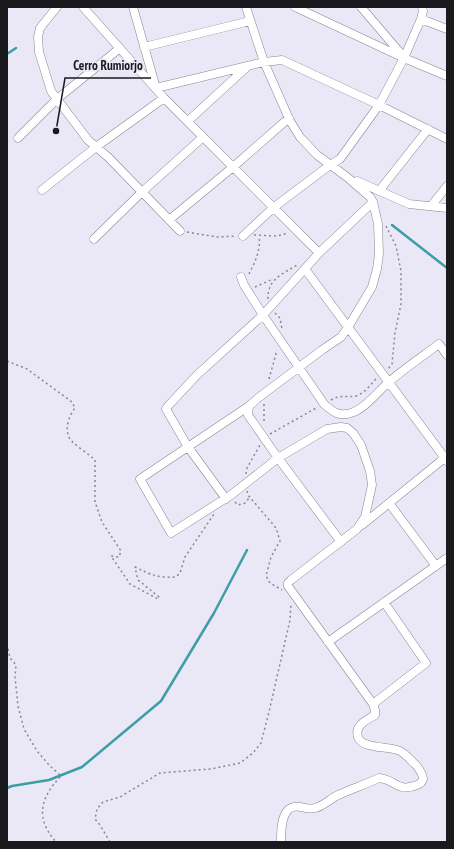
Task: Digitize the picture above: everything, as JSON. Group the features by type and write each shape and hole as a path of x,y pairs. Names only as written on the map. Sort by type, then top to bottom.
{"street":[{"path":"57,7 40,28 38,37 39,52 51,91 88,140 108,157 180,231"},
{"path":"83,7 164,98 319,253"},
{"path":"132,7 156,88"},
{"path":"246,7 264,62 289,118 300,137 317,155 366,192 373,202 378,224 379,254 377,269 372,287 349,327 341,337 266,391 249,406 140,479 171,532 228,497 278,458 327,428 347,428 353,433 361,444 370,471 372,485 365,517 357,529"},
{"path":"295,7 404,58 447,76"},
{"path":"361,7 404,58"},
{"path":"243,236 274,208 340,159 379,105 404,58 421,19 423,11 422,7"},
{"path":"421,19 447,29"},
{"path":"144,47 250,22"},
{"path":"18,138 57,99 120,48"},
{"path":"156,88 264,62 282,60 379,105 447,139"},
{"path":"188,122 248,66"},
{"path":"42,190 96,147 164,98"},
{"path":"169,220 289,118"},
{"path":"380,191 428,129"},
{"path":"94,239 142,192 203,137"},
{"path":"347,177 409,204 447,208"},
{"path":"431,206 447,186"},
{"path":"228,497 188,447 167,412 168,406 197,375 263,315 303,266 319,253 373,202"},
{"path":"281,842 281,831 284,816 291,807 316,808 337,796 379,778 402,788 415,786 420,784 422,781 423,777 418,767 400,751 366,745 360,742 357,732 358,726 374,715 375,710 373,704 292,592 288,586 288,583 446,458 303,266"},
{"path":"241,277 245,287 263,315 324,404 333,412 341,415 351,414 360,409 389,382 439,344 447,355"},
{"path":"249,406 248,415 263,438 341,542"},
{"path":"389,503 436,566"},
{"path":"328,642 447,558"},
{"path":"373,704 426,663 384,602"}],"path":[{"path":"180,231 217,237 277,236 291,232"},
{"path":"259,236 260,242 256,260 245,287 252,288 303,266"},
{"path":"277,277 273,280 269,289 268,297 270,307 280,318 282,326 266,391 262,443 247,468 244,484 250,497 276,528 280,541 271,557 266,576 270,583 286,592"},
{"path":"7,361 27,369 72,402 74,408 70,415 68,429 70,439 95,460 95,502 102,522 121,550 119,557 110,556 130,584 158,599 159,597 138,580 135,567 150,575 165,577 176,576 180,572 185,557 212,519 217,508 216,504"},
{"path":"228,497 238,505 244,504 250,497"},
{"path":"110,842 95,819 97,809 103,802 120,797 160,773 211,769 240,762 253,753 261,743 290,620 291,600"},
{"path":"7,644 10,658 16,665 15,677 18,706 24,730 37,752 61,776 52,784 45,797 41,816 49,834 56,842"}],"waterway":[{"path":"7,54 16,48"},
{"path":"392,225 447,268"},
{"path":"7,788 49,780 82,767 161,701 214,613 247,550"}],"place":[{"name":"Cerro Rumiorjo","path":"56,131"}]}
